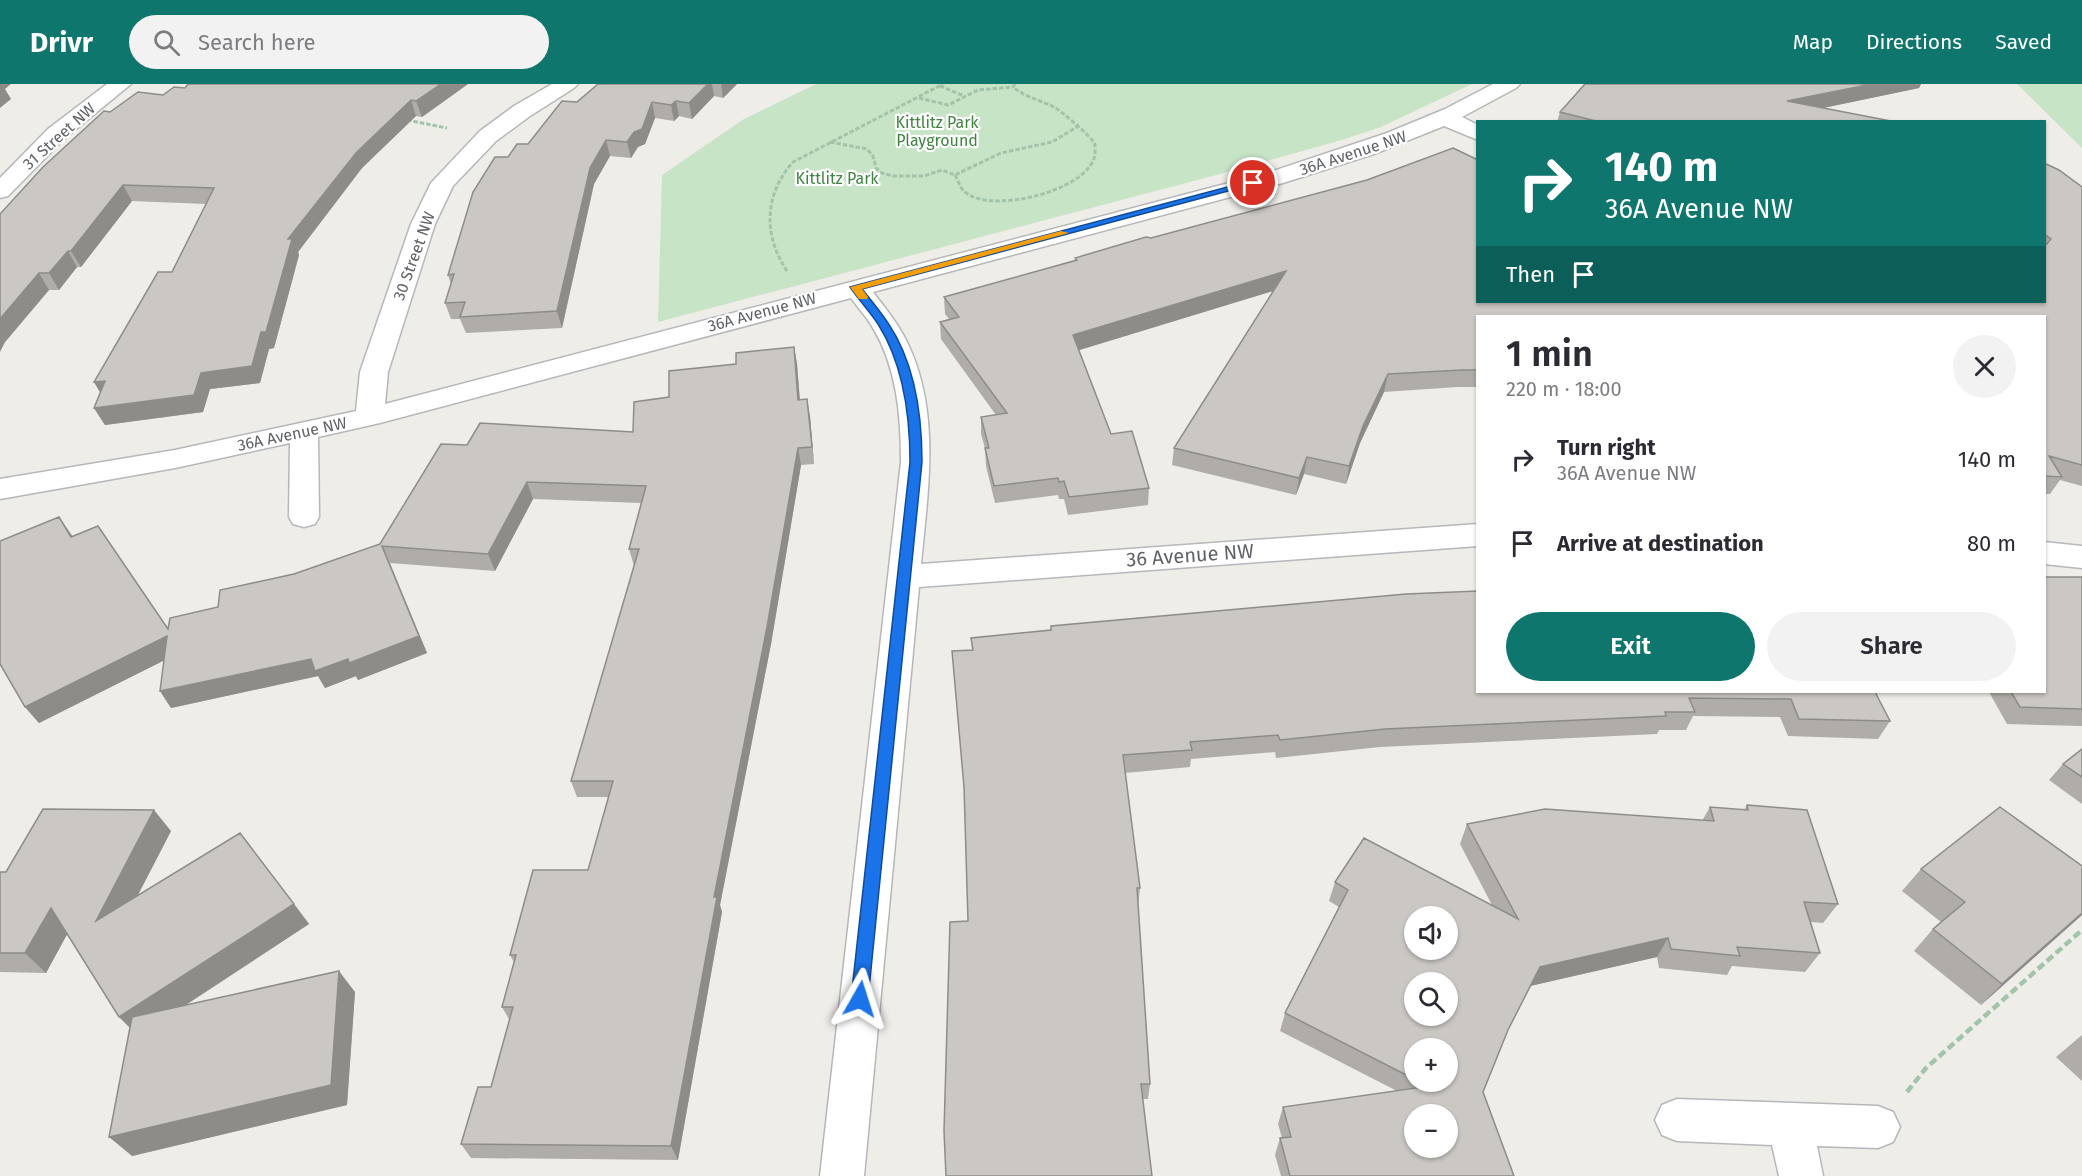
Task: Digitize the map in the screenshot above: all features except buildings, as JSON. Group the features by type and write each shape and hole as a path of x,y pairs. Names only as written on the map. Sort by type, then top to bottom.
{"street":[{"name":"31 Street NW","path":"0,191 56,134 120,84"},
{"name":"30 Street NW","path":"370,417 374,372 423,224 443,183 488,136 522,111 567,84"},
{"name":"36A Avenue NW","path":"0,489 175,459 370,417 1286,175 1388,142 1445,118 1509,84"},
{"path":"1445,118 1476,131"},
{"path":"842,1176 916,462 913,401 894,344 884,324 856,287"},
{"path":"304,432 304,518"},
{"name":"36 Avenue NW","path":"903,577 1476,535"},
{"path":"2046,553 2082,557"},
{"path":"1677,1120 1878,1127"},
{"path":"1787,1125 1797,1152 1801,1176"}],"path":[{"path":"792,277 779,260 771,243 771,196 776,181 784,169 830,142 941,85 965,96"},
{"path":"918,98 948,105 978,90 1014,85 1030,99 1060,110 1095,144 1096,152 1084,173 1056,191 1036,197 991,201 969,194 956,183 955,175"},
{"path":"396,118 488,136"},
{"path":"830,142 867,149 871,152 876,168 882,173 908,177 924,176 942,170 955,175 1001,153 1052,142 1077,127"},
{"path":"1878,1127 1926,1068 2082,930"}],"green space":[{"name":"Kittlitz Park","path":"816,84 1472,84 1381,127 1345,139 658,322 662,175 744,119"},
{"path":"2017,84 2082,84 2082,148"}],"slow traffic":[{"path":"863,297 856,287 1064,233"}],"route":[{"path":"860,999 916,462 916,430 913,401 894,344 884,324 856,287 1253,183"}],"park label":[{"name":"Kittlitz Park Playground","path":"937,131"}]}
